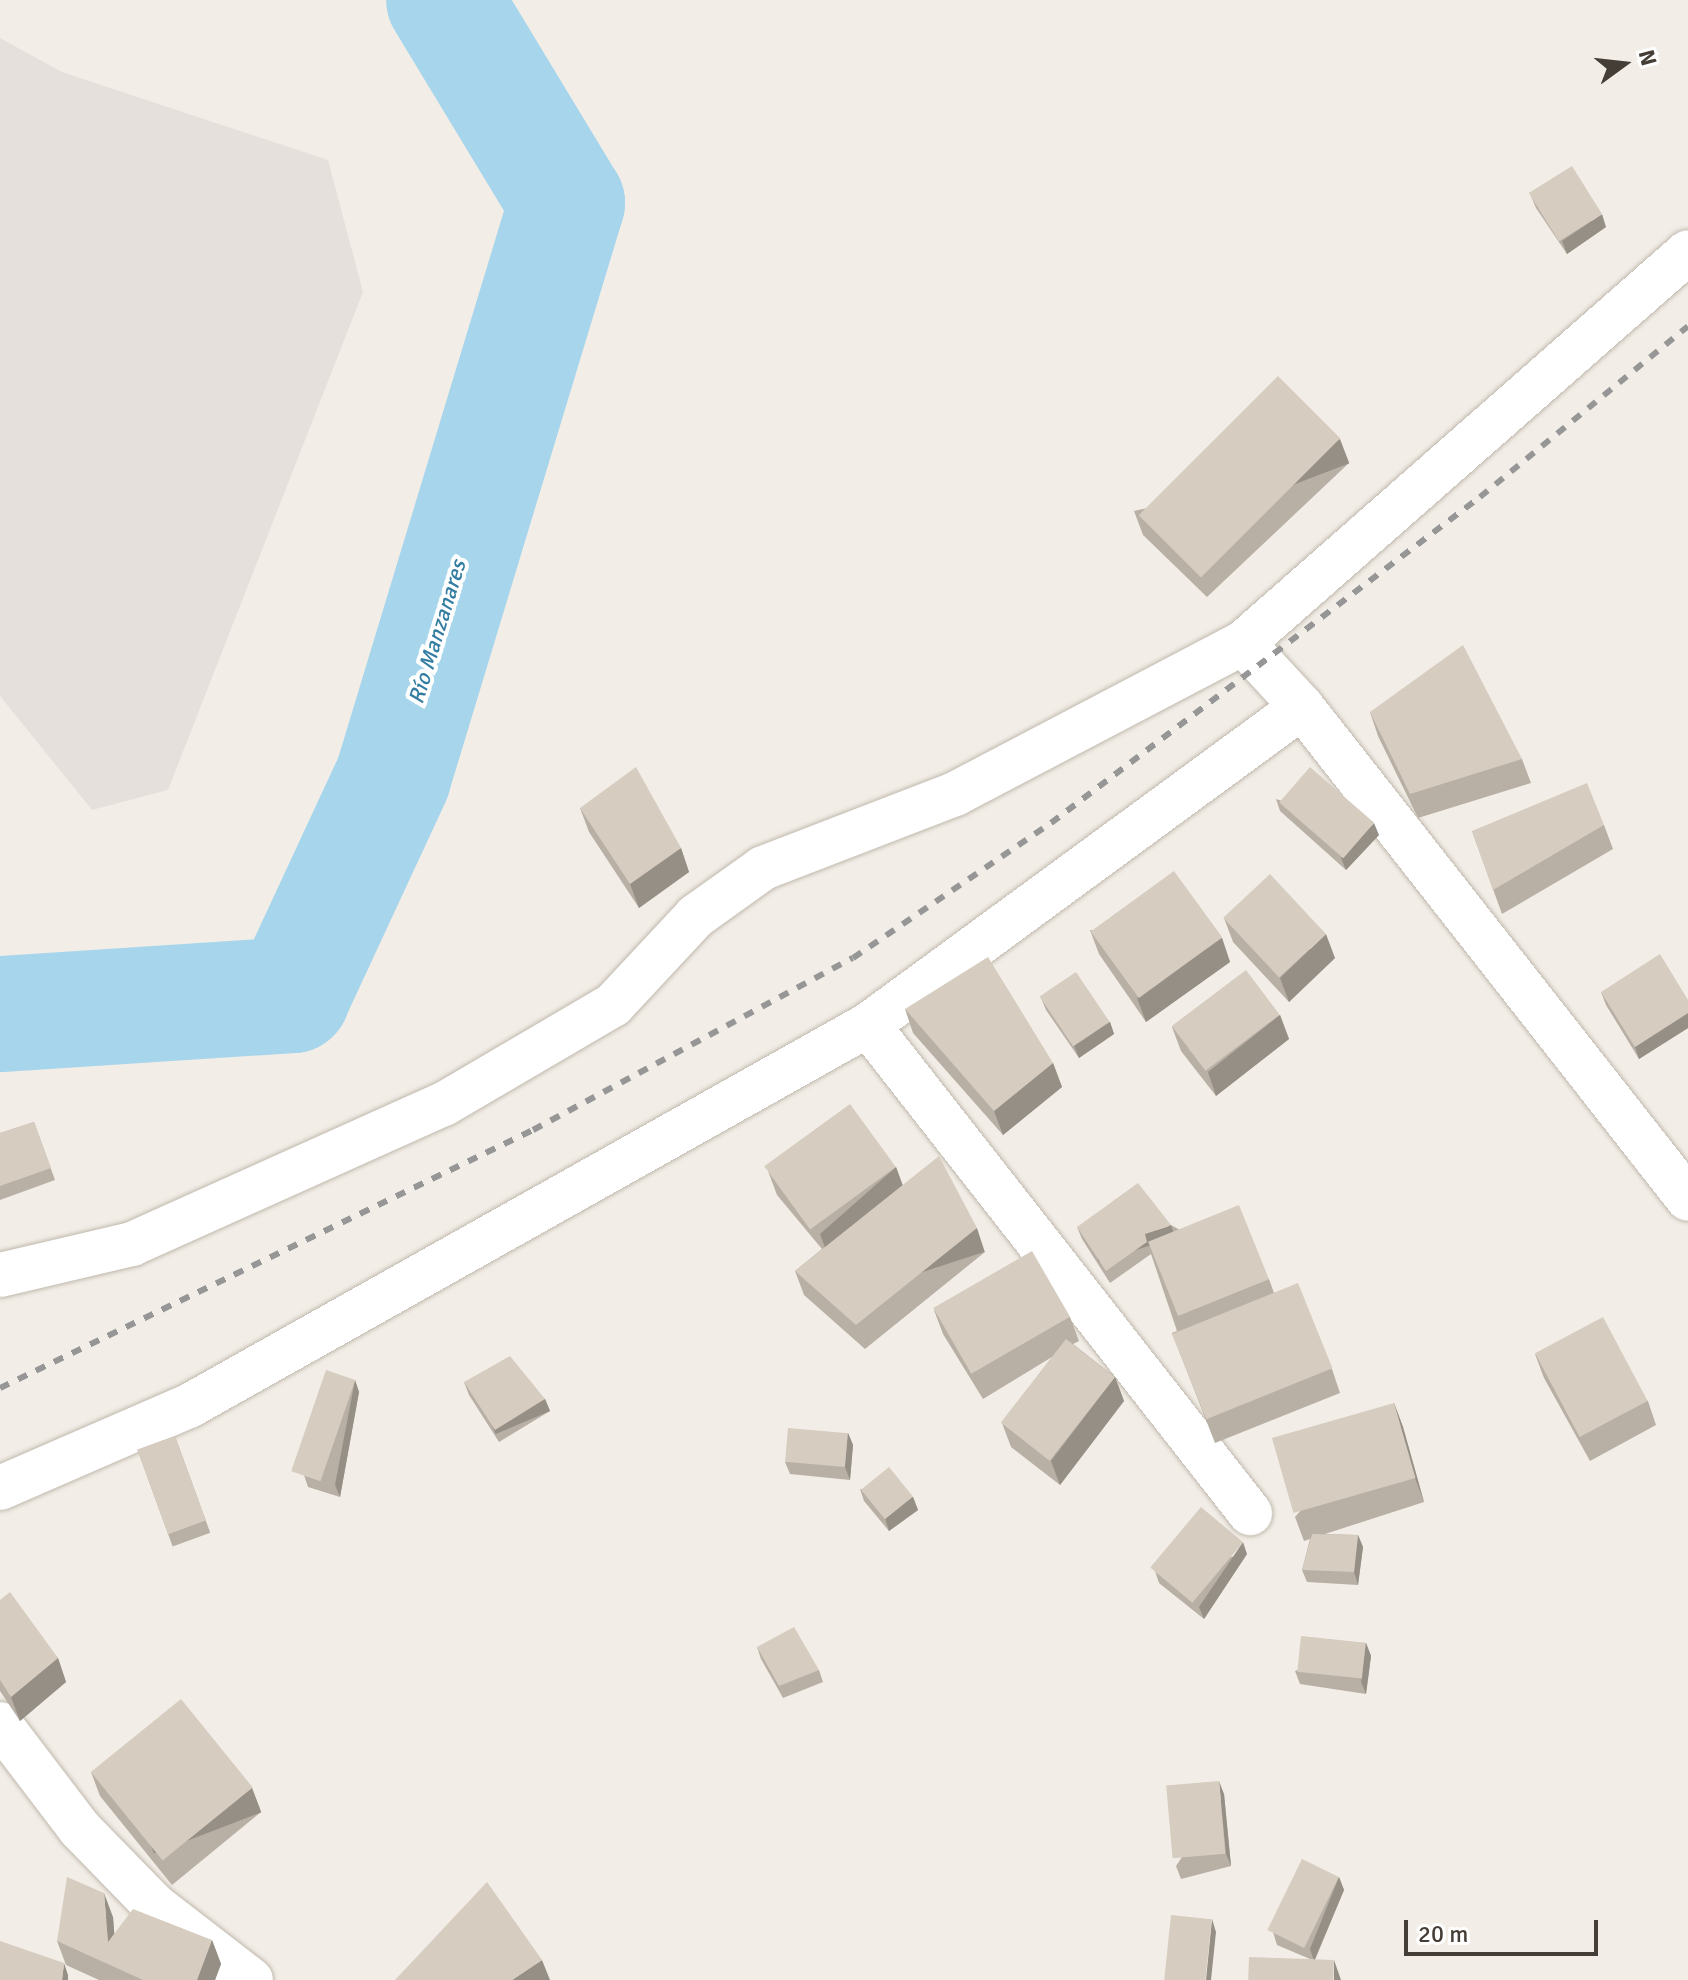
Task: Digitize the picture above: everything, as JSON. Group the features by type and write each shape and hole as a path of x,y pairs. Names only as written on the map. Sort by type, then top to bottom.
{"street":[{"path":"0,1275 132,1244 444,1104 613,1005 696,916 763,868 955,794 1243,643 1688,252"},
{"path":"1243,643 1302,707 1688,1199"},
{"path":"0,1488 189,1406 868,1025 1302,707"},
{"path":"868,1025 1250,1513"},
{"path":"0,1724 80,1829 144,1895 251,1980"}],"shaded area":[{"path":"0,38 62,72 328,160 363,292 168,790 92,810 0,696"}],"building":[{"path":"1572,166 1602,214 1559,241 1529,193"},
{"path":"1278,376 1340,438 1201,578 1139,515"},
{"path":"1463,645 1522,759 1410,794 1370,712"},
{"path":"636,767 681,848 630,884 580,808"},
{"path":"1310,767 1374,823 1343,858 1279,802"},
{"path":"1587,783 1604,825 1493,890 1472,831"},
{"path":"1174,871 1222,937 1139,998 1091,932"},
{"path":"1270,874 1326,934 1279,978 1223,918"},
{"path":"1660,954 1688,1000 1688,1013 1635,1047 1601,992"},
{"path":"988,957 1053,1063 994,1111 905,1009"},
{"path":"1246,970 1280,1015 1205,1071 1172,1026"},
{"path":"1076,972 1110,1022 1073,1046 1040,997"},
{"path":"850,1104 896,1167 810,1229 764,1166"},
{"path":"34,1122 51,1168 0,1186 0,1133"},
{"path":"939,1156 977,1228 856,1325 795,1271"},
{"path":"1138,1183 1171,1225 1145,1234 1147,1242 1106,1271 1077,1227"},
{"path":"1239,1205 1269,1279 1178,1316 1148,1242"},
{"path":"1032,1251 1070,1317 971,1374 933,1308"},
{"path":"1298,1283 1332,1368 1206,1419 1172,1334"},
{"path":"1603,1317 1648,1401 1580,1437 1535,1353"},
{"path":"1066,1339 1115,1377 1050,1461 1001,1423"},
{"path":"510,1356 545,1399 495,1430 464,1382"},
{"path":"326,1370 355,1380 320,1481 291,1471"},
{"path":"1394,1403 1415,1478 1293,1513 1272,1438"},
{"path":"788,1428 848,1433 845,1467 785,1462"},
{"path":"175,1436 206,1521 168,1534 137,1450"},
{"path":"889,1467 913,1497 885,1519 861,1490"},
{"path":"1201,1507 1243,1542 1192,1603 1150,1568"},
{"path":"1312,1534 1358,1535 1354,1572 1302,1570"},
{"path":"10,1592 58,1658 11,1697 0,1680 0,1600"},
{"path":"794,1627 819,1670 779,1686 757,1647"},
{"path":"1301,1636 1366,1643 1362,1679 1297,1672"},
{"path":"181,1699 253,1788 163,1861 91,1772"},
{"path":"1219,1781 1225,1854 1173,1858 1166,1786"},
{"path":"1302,1859 1339,1877 1304,1948 1267,1930"},
{"path":"67,1877 104,1893 108,1942 133,1909 212,1940 197,1980 143,1980 57,1941"},
{"path":"487,1882 542,1960 512,1980 395,1980"},
{"path":"1171,1915 1212,1919 1205,1980 1164,1980"},
{"path":"0,1941 64,1963 62,1980 0,1980"},
{"path":"1249,1957 1334,1960 1333,1980 1248,1980"}],"waterway":[{"name":"Río Manzanares","path":"0,1014 292,995 393,777 567,203 444,0"}],"railway":[{"path":"0,1388 533,1130 853,958 1051,823 1480,497 1688,326"}]}
